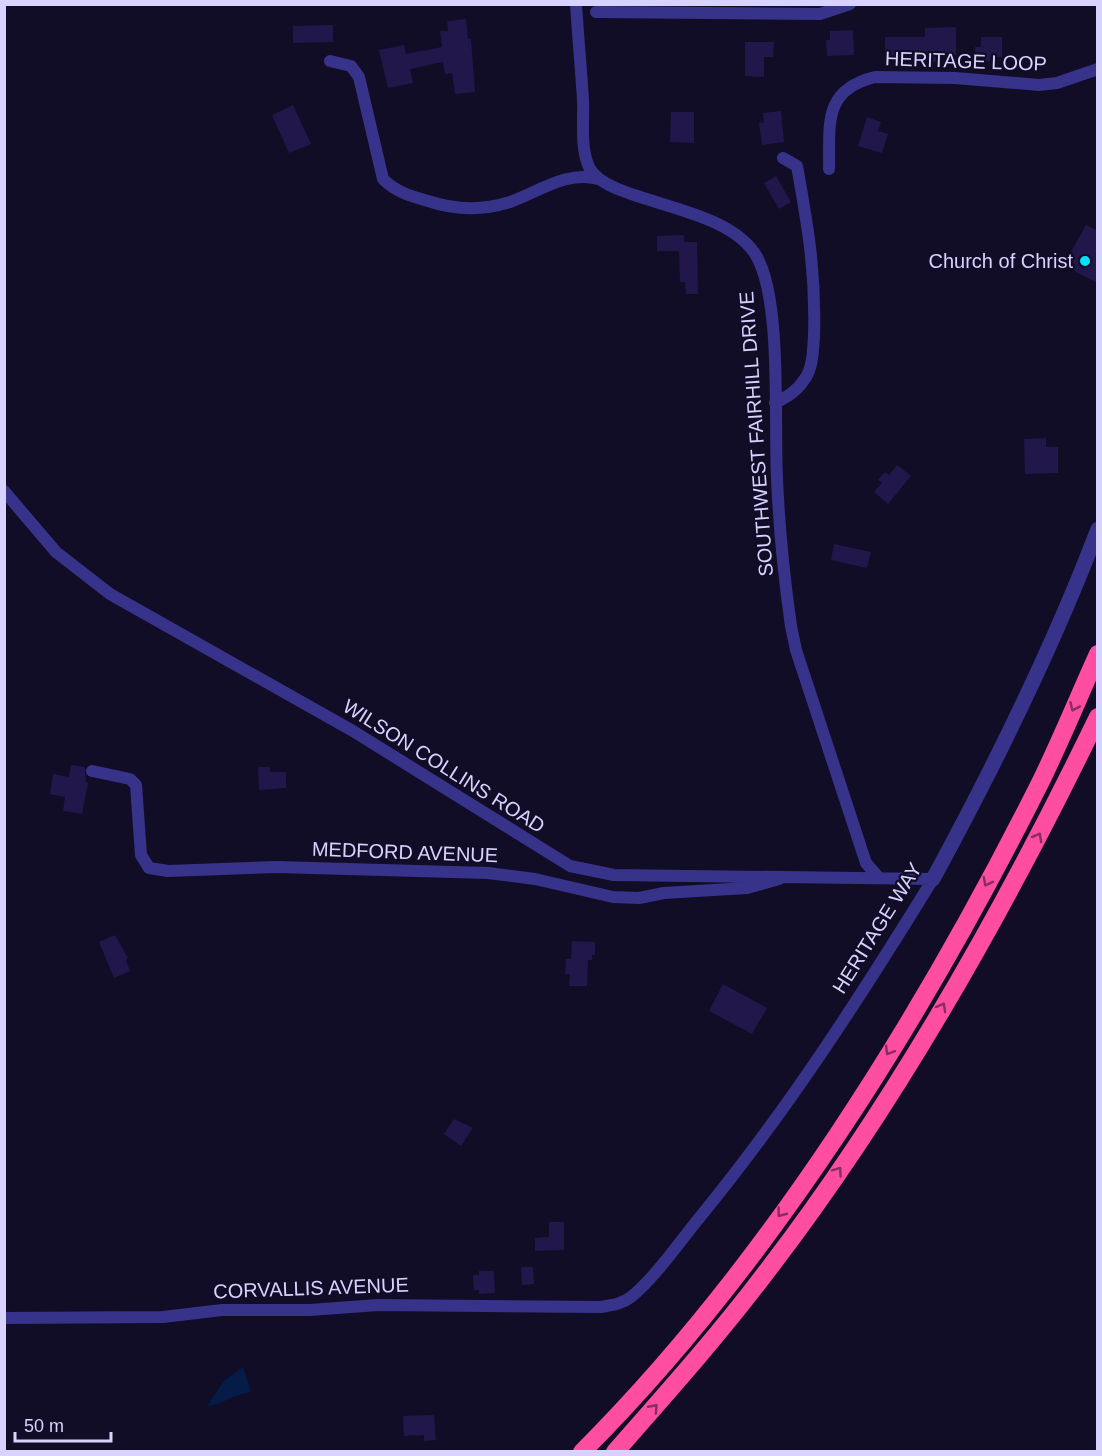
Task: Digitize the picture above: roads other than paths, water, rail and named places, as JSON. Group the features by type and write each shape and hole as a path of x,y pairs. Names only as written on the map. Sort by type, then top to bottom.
{"highway":[{"path":"582,1452 673,1351 735,1275 792,1199 854,1108 919,1003 975,906 1041,780 1098,654"},
{"path":"615,1452 709,1346 766,1273 848,1157 935,1020 1054,808 1098,717"},
{"path":"1054,808 1098,740"}],"street":[{"path":"576,4 585,154 590,168 598,178"},
{"path":"577,19 614,4"},
{"path":"596,12 811,14 839,10 850,4"},
{"path":"330,61 351,66 359,77 383,178 392,188 407,195 448,208 467,209 508,202 579,176 598,178"},
{"name":"HERITAGE LOOP","path":"829,169 831,112 848,87 863,80 875,77 955,78 1039,85 1057,83 1098,69"},
{"path":"776,403 793,393 806,379 811,364 814,315 811,240 797,166 783,158"},
{"name":"SOUTHWEST FAIRHILL DRIVE","path":"598,178 620,190 689,211 719,226 748,245 756,256 766,284 772,327 782,548 796,650 866,863 879,878"},
{"name":"WILSON COLLINS ROAD","path":"4,490 56,552 110,594 354,731 570,866 614,875 933,879"},
{"name":"HERITAGE WAY","path":"620,1304 633,1296 663,1262 757,1143 828,1044 933,879 1020,710 1071,597 1098,529"},
{"name":"MEDFORD AVENUE","path":"92,771 130,779 136,785 141,855 146,864 154,870 191,872 277,867 488,873 535,879 605,896 639,897 664,893 747,888 788,876"},
{"name":"CORVALLIS AVENUE","path":"4,1318 163,1317 222,1310 310,1310 389,1304 601,1306 620,1304"}],"water":[{"path":"243,1367 251,1392 207,1406 224,1381"}],"place":[{"name":"Church of Christ","path":"1085,261"}]}
